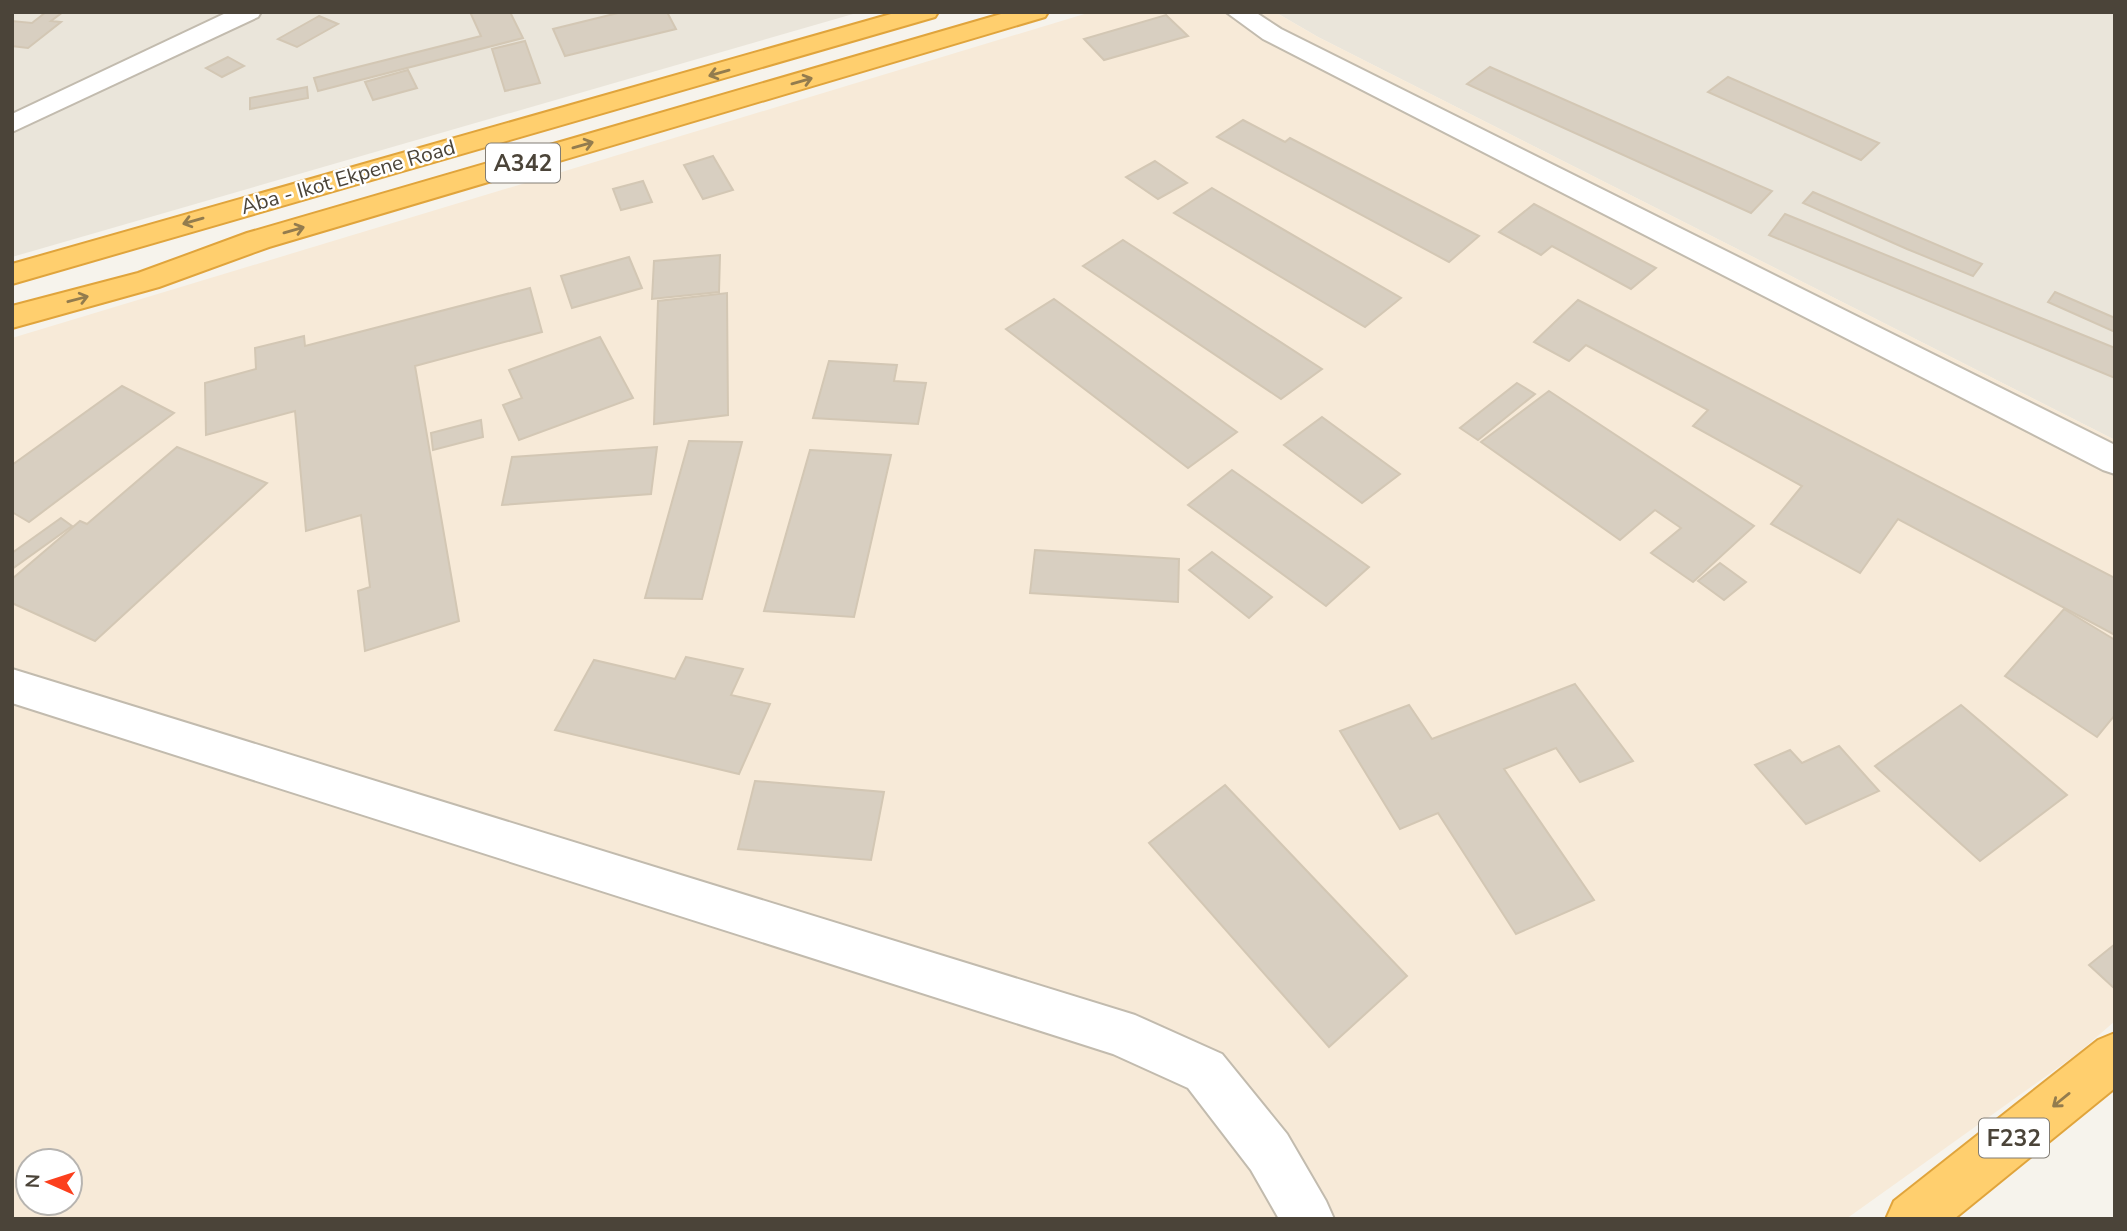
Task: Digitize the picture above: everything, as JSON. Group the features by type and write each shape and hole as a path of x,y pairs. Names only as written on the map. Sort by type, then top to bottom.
{"highway":[{"name":"Aba - Ikot Ekpene Road","path":"12,274 926,12"},
{"name":"A342","path":"12,317 148,280 258,240 1036,12"},
{"name":"F232","path":"1912,1219 2115,1057"}],"street":[{"path":"12,124 249,12"},
{"path":"1238,12 1272,34 2115,461"},
{"path":"12,686 1118,1031 1205,1071 1269,1152 1308,1219"}],"shaded area":[{"path":"12,12 860,12 12,257"},
{"path":"1091,12 1275,12 1318,37 2115,440 2115,1021 2077,1054 1846,1219 12,1219 12,338"},
{"path":"1275,12 2115,12 2115,440 1318,37"}],"building":[{"path":"46,12 63,12 51,21 61,22 28,48 12,46 12,21 32,23"},
{"path":"470,12 510,12 523,38 318,91 314,78 481,36"},
{"path":"622,12 667,12 676,29 565,56 553,29"},
{"path":"1166,15 1188,36 1104,60 1084,39"},
{"path":"319,16 338,24 297,47 278,39"},
{"path":"525,41 540,83 505,91 492,49"},
{"path":"228,57 244,66 222,77 206,68"},
{"path":"1490,67 1772,191 1751,213 1467,84"},
{"path":"408,70 417,88 373,100 365,82"},
{"path":"1728,77 1879,143 1861,160 1708,92"},
{"path":"307,87 308,98 250,109 250,98"},
{"path":"1243,120 1285,142 1290,138 1479,236 1449,262 1217,137"},
{"path":"713,156 733,190 703,199 684,165"},
{"path":"1155,161 1187,183 1158,199 1126,177"},
{"path":"643,181 652,202 621,210 613,189"},
{"path":"1212,188 1401,298 1365,327 1174,213"},
{"path":"1813,192 1982,264 1973,276 1907,249 1803,203"},
{"path":"1534,204 1656,268 1631,289 1552,246 1541,255 1499,232"},
{"path":"1785,214 2115,348 2115,378 1769,235"},
{"path":"1123,240 1322,369 1281,399 1083,266"},
{"path":"720,255 719,292 652,299 654,261"},
{"path":"629,257 642,288 572,308 561,276"},
{"path":"530,288 542,332 415,366 459,621 365,651 358,591 370,587 361,515 306,531 295,411 206,435 205,383 256,369 255,348 304,336 305,346"},
{"path":"2055,292 2115,318 2115,332 2048,302"},
{"path":"727,293 728,415 654,424 658,301"},
{"path":"1054,299 1237,432 1188,468 1006,329"},
{"path":"1578,300 2115,578 2115,635 1898,519 1860,573 1771,524 1802,486 1693,426 1708,410 1586,345 1569,361 1534,342"},
{"path":"600,337 633,398 519,440 503,405 522,398 509,370"},
{"path":"829,361 897,365 894,381 926,383 918,424 813,418"},
{"path":"1517,383 1535,394 1478,440 1460,428"},
{"path":"122,386 174,413 29,522 12,512 12,465"},
{"path":"1549,391 1754,526 1693,582 1651,553 1681,528 1655,510 1620,540 1481,442"},
{"path":"1322,417 1400,474 1362,503 1284,445"},
{"path":"481,420 483,437 433,450 431,433"},
{"path":"689,441 742,442 702,599 645,598"},
{"path":"177,447 267,483 95,641 12,603 12,579 80,521 87,524"},
{"path":"657,447 651,494 502,505 512,457"},
{"path":"810,450 891,455 854,617 764,611"},
{"path":"1232,470 1369,567 1326,606 1188,505"},
{"path":"61,518 72,526 12,569 12,553"},
{"path":"1035,550 1179,559 1178,602 1030,593"},
{"path":"1212,552 1272,597 1249,618 1189,570"},
{"path":"1720,563 1746,582 1724,600 1698,581"},
{"path":"2064,609 2115,640 2115,715 2097,737 2005,676"},
{"path":"686,657 743,669 731,695 770,704 739,774 555,730 594,660 675,679"},
{"path":"1575,684 1633,761 1580,782 1556,748 1504,769 1594,900 1516,934 1438,813 1400,829 1340,731 1409,705 1432,739"},
{"path":"1961,705 2067,795 1980,861 1875,766"},
{"path":"1839,746 1879,791 1806,824 1755,765 1790,750 1802,763"},
{"path":"755,781 884,792 871,860 738,849"},
{"path":"1225,785 1407,976 1329,1047 1149,843"},
{"path":"2115,944 2115,989 2089,965"}]}
